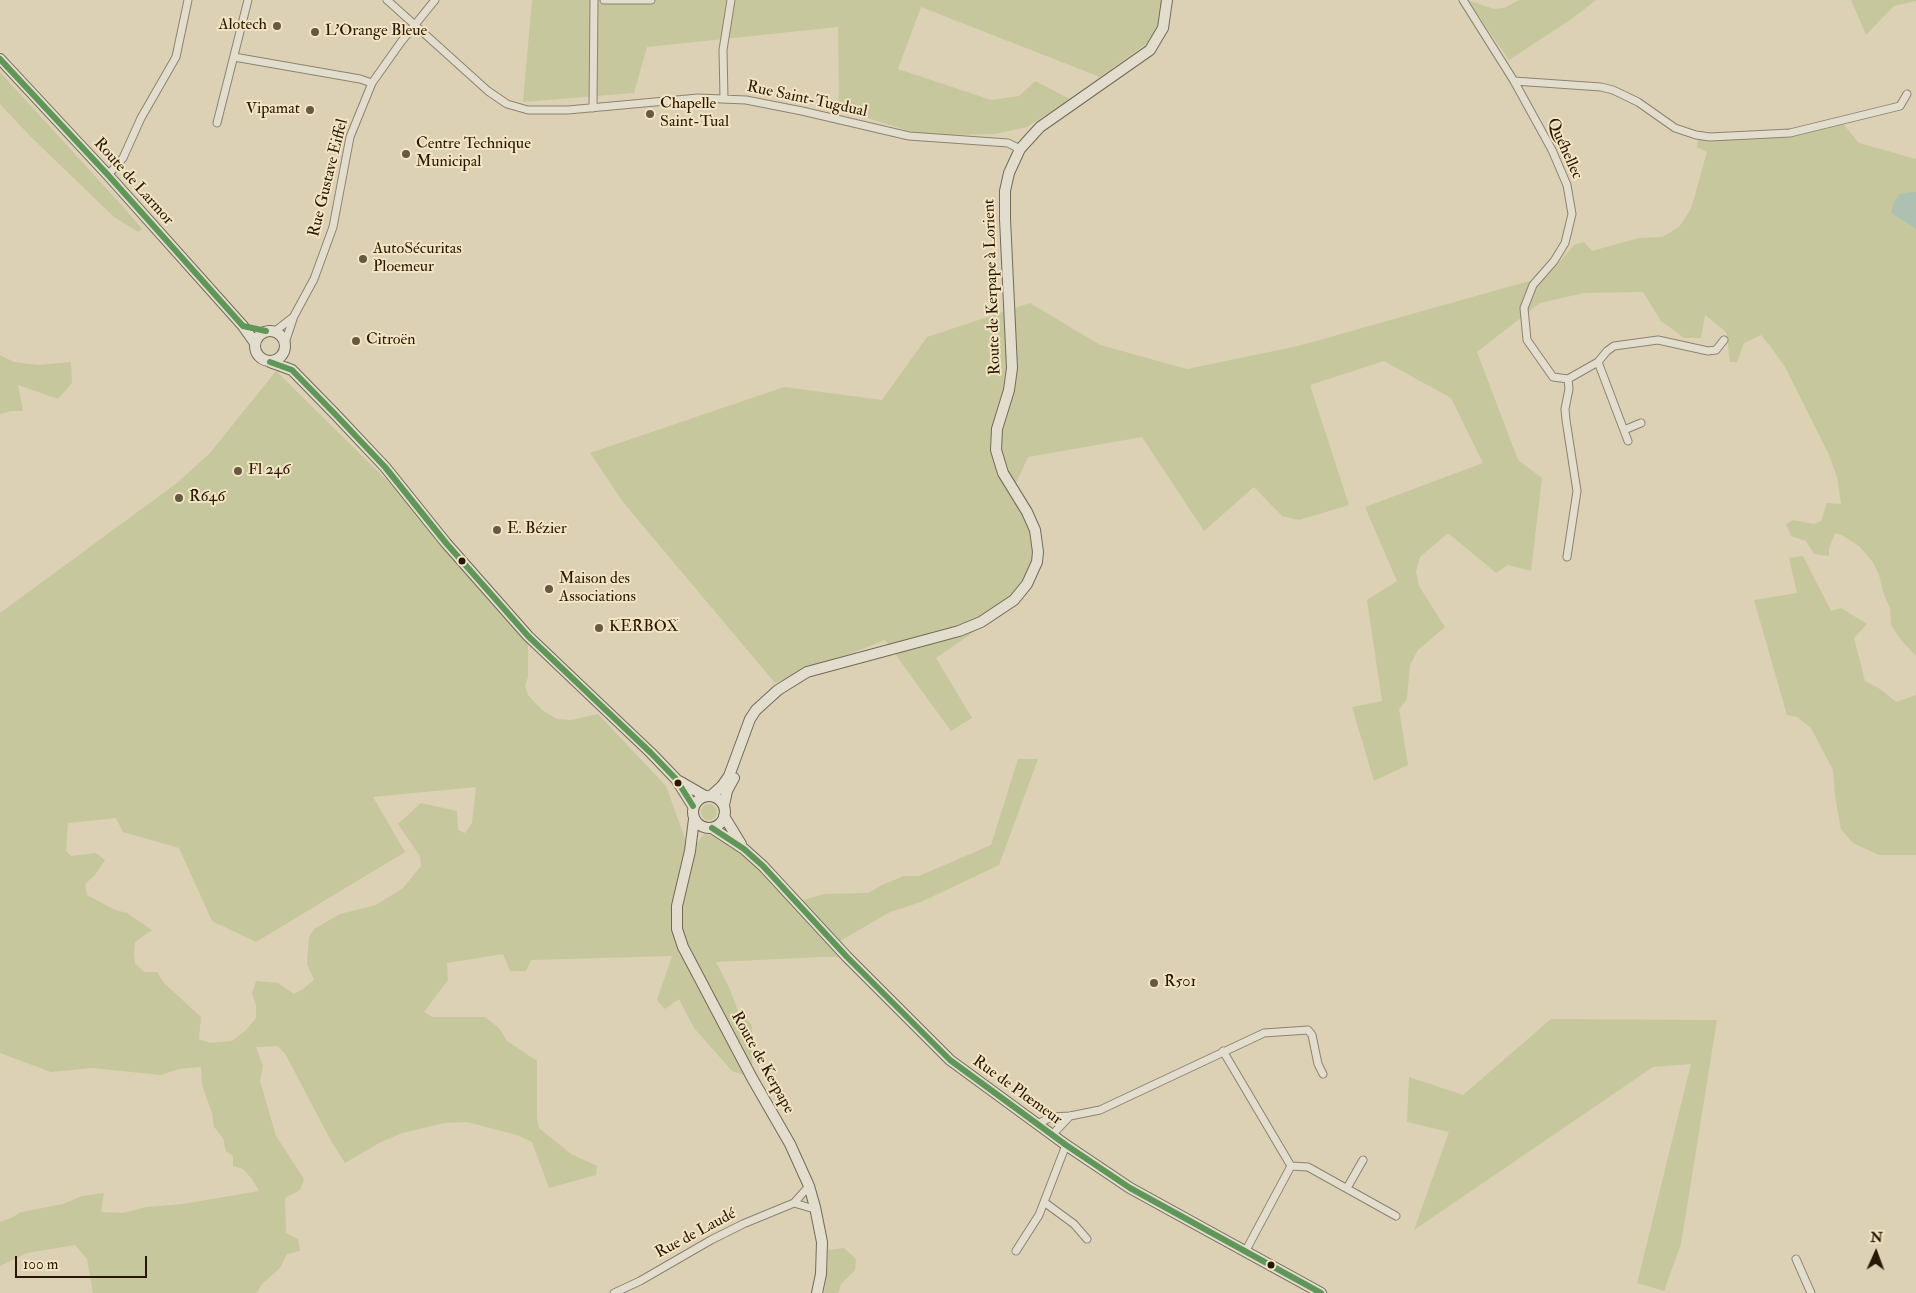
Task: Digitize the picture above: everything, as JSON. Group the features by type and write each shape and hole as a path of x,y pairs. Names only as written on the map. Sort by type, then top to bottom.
{"main road":[{"name":"Route de Kerpape à Lorient","path":"708,796 722,786 729,776 750,719 756,710 778,690 807,672 959,630 981,622 1020,595 1034,571 1038,552 1035,530 1004,473 996,450 997,429 1009,390 1012,368 1005,191 1009,173 1020,149 1040,127 1150,50 1164,28 1167,0"},
{"name":"Route de Larmor","path":"0,59 108,175 243,326 255,343"},
{"path":"243,326 256,330 270,331 281,336 292,370"},
{"path":"270,331 259,335 255,343 255,352 258,356 261,359 292,370 385,467 446,543 528,636 676,779 693,806"},
{"path":"270,362 279,359 285,347"},
{"name":"Route de Kerpape à Lorient","path":"724,805 727,791 738,770 747,740 755,722 770,698"},
{"path":"676,779 721,801 724,805 724,816 718,826 710,828 701,827 692,815 693,806 696,801 708,796"},
{"name":"Rue de Plœmeur","path":"724,816 744,849"},
{"name":"Route de Kerpape","path":"694,820 690,851 677,906 676,918 679,937 752,1078 790,1144 808,1186 815,1207 822,1242 821,1274 817,1293"},
{"name":"Rue de Plœmeur","path":"710,828 744,849 763,866 885,997 950,1060 1066,1145 1151,1201 1321,1293"},
{"name":"Route de Kerpape","path":"690,851 695,840 710,828"}],"street":[{"path":"108,175 123,158 141,118 176,57 188,0"},
{"path":"217,122 248,0"},
{"name":"Rue Saint-Tugdual","path":"387,0 488,91 507,104 528,110 568,110 698,98 746,100 802,110 908,136 1008,143 1020,149"},
{"name":"Rue Gustave Eiffel","path":"285,347 294,316 311,286 333,227 350,137 372,83 401,42 435,0"},
{"path":"593,108 594,0"},
{"path":"604,0 651,0"},
{"path":"724,99 723,50 731,0"},
{"name":"Quéhellec","path":"1463,0 1514,81 1552,150 1567,185 1572,214 1565,243 1554,261 1533,285 1524,308 1527,340 1553,377 1568,379"},
{"path":"234,57 360,79 372,83"},
{"path":"1514,81 1601,87 1613,90 1638,102 1675,128 1690,134 1710,137 1790,133 1900,106 1907,94"},
{"name":"Rue Gustave Eiffel","path":"270,331 294,316"},
{"path":"1567,557 1577,491 1565,409 1569,389 1568,379 1598,362 1614,346 1658,340 1708,351 1716,350 1724,340"},
{"path":"1598,362 1628,441"},
{"path":"1624,430 1641,423"},
{"path":"1037,1124 1052,1117 1070,1116 1100,1110 1120,1102 1264,1033 1308,1030 1312,1035 1318,1064 1323,1074"},
{"path":"1223,1051 1291,1166"},
{"path":"1052,1135 1070,1116"},
{"path":"1016,1252 1039,1215 1066,1145"},
{"path":"1347,1188 1363,1160"},
{"path":"1291,1166 1308,1167 1396,1216"},
{"path":"1244,1252 1291,1166"},
{"name":"Rue de Laudé","path":"614,1293 640,1282 735,1228 794,1203 808,1186"},
{"path":"1044,1202 1074,1224 1087,1240"},
{"path":"794,1203 811,1208 815,1207"},
{"path":"1796,1259 1811,1293"}],"green space":[{"path":"532,0 1161,0 1162,11 1153,39 1100,77 921,7 898,69 991,100 1019,96 1035,81 1070,99 1027,127 995,134 945,135 912,132 839,109 838,27 647,47 634,93 523,102"},
{"path":"1467,0 1494,9 1504,8 1519,0 1596,0 1573,18 1509,60"},
{"path":"1851,0 1916,1 1894,6 1866,35"},
{"path":"0,72 142,229 138,232 114,217 30,136 0,104"},
{"path":"1839,119 1859,143 1916,159 1916,192 1913,192 1891,213 1916,229 1916,656 1901,640 1891,625 1890,608 1884,595 1879,575 1873,562 1859,546 1842,535 1835,533 1829,549 1829,556 1814,554 1806,541 1791,536 1786,524 1793,520 1814,524 1821,521 1827,503 1841,504 1837,477 1829,455 1785,367 1773,350 1761,335 1744,343 1737,362 1730,362 1726,332 1705,315 1701,338 1684,338 1661,321 1643,292 1584,293 1540,303 1477,352 1518,460 1542,478 1531,571 1508,565 1496,573 1448,533 1420,557 1416,571 1419,586 1445,627 1418,650 1410,665 1407,699 1399,709 1408,765 1374,781 1352,707 1382,701 1367,600 1397,581 1365,507 1483,463 1451,398 1384,361 1310,385 1349,505 1299,520 1282,516 1254,487 1204,531 1142,437 1028,457 1016,483 1040,535 1041,565 1006,610 936,658 972,718 951,731 885,640 775,683 623,502 590,453 784,387 882,400 927,337 1030,303 1100,345 1187,369 1298,346 1547,276 1574,245 1584,242 1592,251 1639,238 1662,237 1679,227 1691,209 1707,152 1697,147 1698,137 1790,133"},
{"path":"0,355 14,362 38,365 71,362 72,383 58,399 18,385 23,411 11,411 0,414"},
{"path":"276,371 432,525 528,636 528,677 525,686 528,695 542,710 557,719 571,720 598,714 666,786 687,844 695,846 704,834 716,835 745,853 797,902 824,894 868,893 904,876 919,876 991,845 1018,759 1038,759 999,865 921,902 890,912 835,944 847,957 716,962 729,987 738,1011 752,1025 752,1078 732,1071 694,1028 679,999 665,1009 657,1000 672,956 531,960 526,971 510,971 503,954 447,963 448,980 424,1012 432,1017 485,1017 499,1028 507,1041 537,1061 537,1117 539,1128 571,1154 597,1166 596,1175 549,1188 532,1142 517,1135 467,1122 444,1123 402,1133 381,1142 345,1163 331,1141 286,1055 278,1046 256,1047 263,1066 260,1081 276,1136 304,1179 300,1190 285,1198 286,1233 298,1239 300,1251 287,1254 280,1268 261,1285 257,1293 93,1293 87,1259 75,1245 27,1253 0,1266 0,1222 21,1212 63,1204 82,1196 104,1193 101,1212 123,1213 146,1207 183,1204 259,1191 243,1169 233,1166 233,1156 226,1151 223,1138 214,1127 212,1113 202,1085 201,1067 179,1069 161,1075 92,1068 51,1072 0,1053 0,613 177,483 210,453","holes":["476,787 472,823 465,833 458,830 457,811 421,803 398,824 420,856 421,866 403,888 376,905 340,914 314,929 309,937 307,964 314,980 294,994 278,983 256,981 252,993 256,1005 256,1018 246,1030 232,1041 210,1043 199,1039 201,1017 164,983 157,972 144,972 135,963 135,942 152,930 127,913 115,910 87,895 85,884 95,875 105,860 96,853 71,856 66,851 68,823 116,818 123,832 179,848 212,921 256,942 405,852 373,797"]},
{"path":"1803,556 1831,611 1841,608 1867,624 1854,638 1865,681 1880,689 1896,702 1916,695 1916,855 1879,855 1853,843 1841,829 1835,796 1833,770 1811,728 1797,717 1787,715 1754,600 1797,593 1789,558"},
{"path":"706,804 712,804 717,809 715,818 706,820 701,815 701,809"},
{"path":"1551,1019 1717,1020 1681,1244 1664,1291 1637,1283 1691,1064 1653,1067 1414,1230 1449,1132 1407,1122 1409,1077 1463,1095"},
{"path":"844,1248 856,1259 855,1270 841,1284 838,1293 824,1293 828,1250"}],"shaded area":[{"path":"1916,192 1916,229 1891,213 1894,202 1900,194"}],"transit line":[{"path":"0,59 108,175 243,326 266,331"},
{"path":"270,362 292,370 335,414 385,467 446,543 528,636 651,753 676,779 693,806"},
{"path":"712,828 744,849 763,866 847,957 950,1060 1066,1145 1130,1188 1321,1293"}],"place":[{"name":"Alotech","path":"277,26"},
{"name":"L'Orange Bleue","path":"315,32"},
{"name":"Vipamat","path":"310,110"},
{"name":"Chapelle Saint-Tual","path":"650,114"},
{"name":"Centre Technique Municipal","path":"406,154"},
{"name":"AutoSécuritas Ploemeur","path":"363,259"},
{"name":"Citroën","path":"356,341"},
{"name":"Fl 246","path":"238,471"},
{"name":"R646","path":"179,498"},
{"name":"E. Bézier","path":"497,530"},
{"name":"Maison des Associations","path":"549,589"},
{"name":"KERBOX","path":"599,628"},
{"name":"R501","path":"1154,983"}]}
